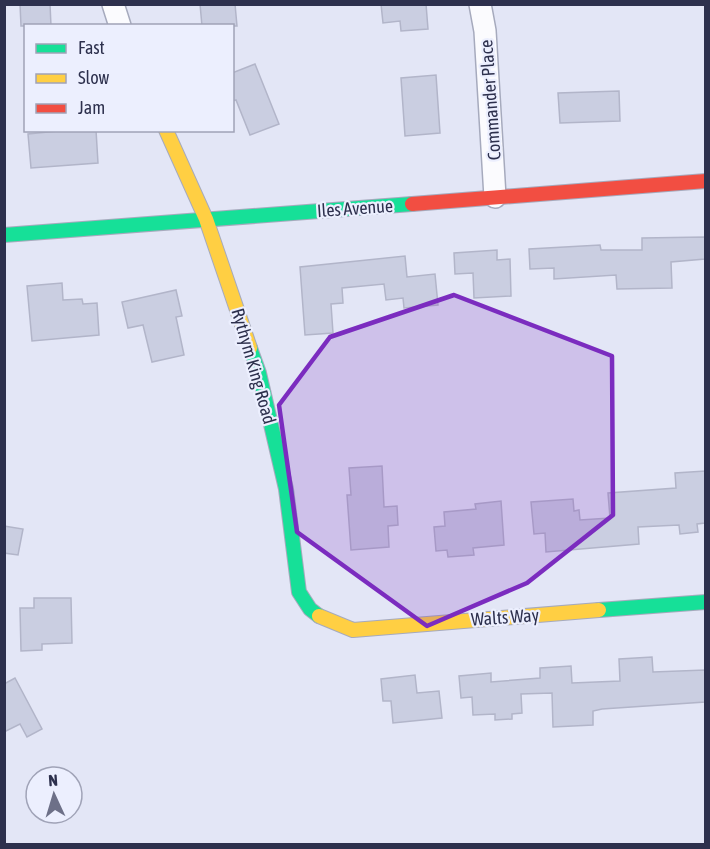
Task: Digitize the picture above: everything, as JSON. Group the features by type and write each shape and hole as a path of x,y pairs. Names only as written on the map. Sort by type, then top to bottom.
{"street":[{"path":"112,4 119,24"},
{"name":"Commander Place","path":"480,4 485,31 495,197"},
{"name":"Rythym King Road","path":"167,132 206,219 260,373 286,489 299,592 310,609"},
{"name":"Iles Avenue","path":"4,235 705,181"},
{"name":"Walts Way","path":"310,609 327,621 353,630 705,602"}],"highlighted area":[{"path":"454,295 612,356 613,515 527,583 427,626 297,532 279,405 330,337"}],"building":[{"path":"20,4 50,4 51,24 21,26"},
{"path":"200,4 235,4 237,26 234,24 202,24"},
{"path":"381,4 426,4 428,29 401,31 400,21 383,23"},
{"path":"255,64 279,124 250,135 236,100 234,100 234,72"},
{"path":"436,75 440,133 405,136 401,78"},
{"path":"619,91 620,121 560,123 558,93"},
{"path":"96,132 98,163 31,168 28,134"},
{"path":"705,237 705,259 671,262 672,288 617,289 616,275 554,279 554,268 530,269 529,249 600,245 601,250 642,250 642,238"},
{"path":"497,250 497,260 510,259 511,296 474,298 473,273 455,274 454,253"},
{"path":"405,256 407,277 435,274 438,305 404,308 403,298 386,300 384,284 342,288 343,303 331,304 333,333 305,335 300,267"},
{"path":"62,283 63,300 82,299 83,304 97,303 99,335 32,341 27,286"},
{"path":"176,290 182,316 176,317 184,355 152,362 143,325 128,328 122,302"},
{"path":"382,466 384,507 397,506 398,525 388,526 389,547 351,550 347,495 351,495 349,468"},
{"path":"705,471 705,523 697,524 698,532 680,534 679,525 638,527 639,544 546,552 545,533 534,534 531,502 573,499 574,511 579,510 580,520 610,518 608,493 676,488 675,473"},
{"path":"501,501 504,545 473,548 474,555 448,557 447,550 436,551 434,527 445,526 444,512 476,509 475,504"},
{"path":"4,526 23,529 18,555 4,553"},
{"path":"34,598 71,598 72,643 42,644 42,650 21,651 20,608 34,608"},
{"path":"652,657 653,672 705,670 705,702 602,709 593,711 593,725 553,727 552,693 521,694 522,713 512,714 512,719 495,720 495,714 473,715 472,697 461,698 459,676 491,673 491,682 540,678 540,668 571,666 572,683 620,681 619,659"},
{"path":"415,675 417,693 439,691 442,718 393,723 391,701 383,701 381,679"},
{"path":"15,678 42,729 27,737 20,724 4,732 4,684"}],"traffic: fast":[{"path":"4,235 412,204"},
{"path":"250,348 259,373 286,489 299,592 310,609 319,616"},
{"path":"599,610 706,602"}],"traffic: slow":[{"path":"167,132 206,219 250,348"},
{"path":"319,616 353,630 599,610"}],"traffic: jam":[{"path":"412,204 706,181"}]}
